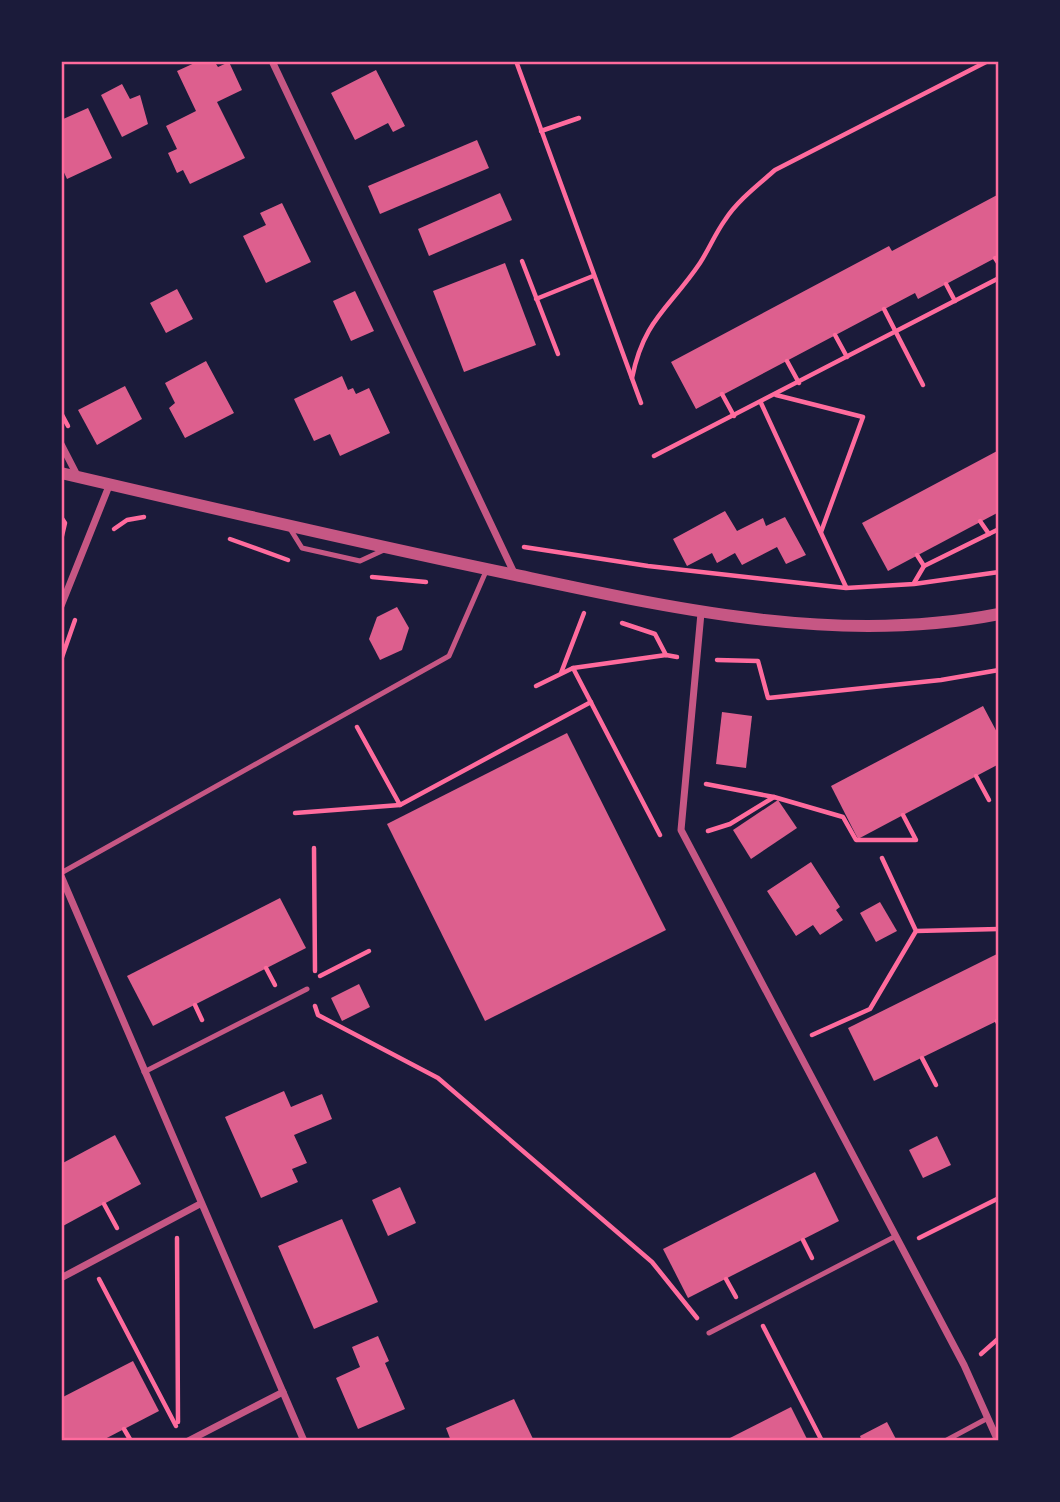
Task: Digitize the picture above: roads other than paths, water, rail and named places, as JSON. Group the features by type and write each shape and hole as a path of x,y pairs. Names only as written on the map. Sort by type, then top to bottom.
{"street":[{"path":"272,61 515,575"},
{"path":"61,444 78,477"},
{"path":"61,473 389,548 701,613 813,626 957,622 999,614"},
{"path":"61,606 109,486"},
{"path":"701,613 681,830 896,1236 998,1441"},
{"path":"61,875 304,1441"},
{"path":"61,1278 200,1204"},
{"path":"188,1441 282,1392"}],"lane":[{"path":"287,524 302,548 360,561 389,548"},
{"path":"61,875 449,656 487,569"},
{"path":"144,1072 307,989"},
{"path":"709,1333 896,1236"},
{"path":"945,1441 988,1418"}]}
